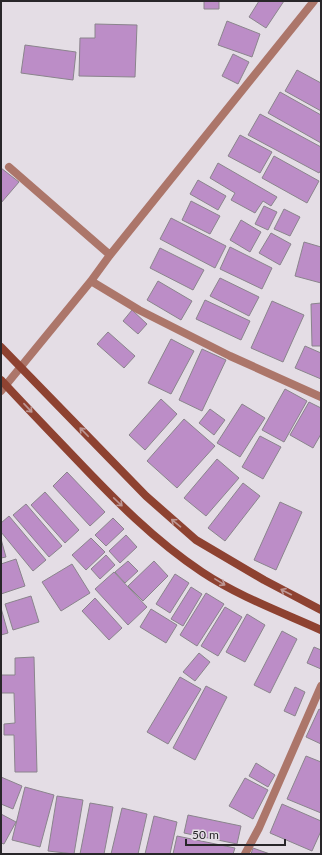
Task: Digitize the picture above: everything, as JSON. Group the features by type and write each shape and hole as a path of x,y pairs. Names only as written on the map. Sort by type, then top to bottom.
{"main road":[{"path":"1,347 146,496 196,540 264,580 321,610"},
{"path":"3,385 111,496 149,532 202,572 233,590 321,630"}],"street":[{"path":"3,385 20,367 91,281 110,255 314,1"},
{"path":"9,167 110,255"},
{"path":"91,281 139,310 223,352 321,397"},
{"path":"245,854 259,828 321,686"}],"building":[{"path":"204,1 219,1 219,9 204,9"},
{"path":"259,1 284,1 266,28 249,17"},
{"path":"227,21 260,34 252,57 218,45"},
{"path":"95,24 137,25 135,77 79,76 80,38 95,38"},
{"path":"25,45 76,52 73,80 21,73"},
{"path":"233,54 249,62 238,84 222,76"},
{"path":"297,70 321,83 321,111 285,91"},
{"path":"280,92 321,115 321,143 268,113"},
{"path":"260,114 321,147 321,170 319,173 248,135"},
{"path":"240,135 272,152 260,173 228,156"},
{"path":"274,156 319,181 307,203 262,178"},
{"path":"218,163 277,197 271,206 263,201 255,213 231,200 235,193 210,178"},
{"path":"1,168 19,182 1,203"},
{"path":"198,180 226,196 218,210 190,194"},
{"path":"191,201 220,216 210,234 182,220"},
{"path":"264,206 277,212 268,230 255,224"},
{"path":"284,209 300,217 290,236 274,229"},
{"path":"171,218 226,246 215,268 160,239"},
{"path":"241,220 261,232 250,252 230,240"},
{"path":"271,233 291,244 280,265 259,253"},
{"path":"304,242 321,247 321,283 295,276"},
{"path":"230,247 272,268 262,289 220,269"},
{"path":"160,248 204,270 193,290 150,268"},
{"path":"220,278 259,297 249,316 210,296"},
{"path":"158,281 192,301 181,320 147,300"},
{"path":"205,300 250,321 241,340 196,319"},
{"path":"272,301 304,315 283,362 251,348"},
{"path":"321,303 321,346 312,346 311,304"},
{"path":"132,310 147,324 138,334 123,321"},
{"path":"108,332 135,356 124,368 97,344"},
{"path":"171,339 194,351 171,394 148,383"},
{"path":"305,346 321,353 321,379 295,368"},
{"path":"202,349 226,360 202,411 179,400"},
{"path":"285,389 307,401 284,442 262,430"},
{"path":"161,399 177,414 145,450 129,435"},
{"path":"309,402 321,408 321,434 313,448 290,435"},
{"path":"242,404 265,418 240,457 217,443"},
{"path":"210,409 225,420 214,435 199,423"},
{"path":"184,419 215,446 177,488 147,461"},
{"path":"260,436 281,447 263,479 242,467"},
{"path":"217,459 239,478 206,516 184,498"},
{"path":"67,472 105,512 90,526 53,486"},
{"path":"243,483 260,496 225,541 208,528"},
{"path":"45,492 79,530 65,543 31,505"},
{"path":"280,502 302,512 276,570 254,560"},
{"path":"26,504 62,546 49,557 13,515"},
{"path":"9,516 46,560 33,571 1,532 1,523"},
{"path":"113,518 124,529 106,546 95,535"},
{"path":"126,535 137,547 120,563 109,551"},
{"path":"91,538 105,552 86,570 72,555"},
{"path":"1,539 6,557 1,558"},
{"path":"106,555 115,565 100,579 91,569"},
{"path":"16,559 25,586 1,594 1,564"},
{"path":"128,561 138,571 125,583 115,572"},
{"path":"154,561 168,576 143,601 128,586"},
{"path":"72,564 90,593 61,611 42,582"},
{"path":"114,572 147,607 128,625 95,589"},
{"path":"175,574 189,583 170,613 156,604"},
{"path":"191,587 202,594 183,626 171,619"},
{"path":"206,593 224,604 197,646 180,635"},
{"path":"31,596 39,622 13,630 5,604"},
{"path":"95,598 122,628 109,640 82,611"},
{"path":"225,607 242,617 218,656 201,646"},
{"path":"1,608 8,633 1,635"},
{"path":"151,609 177,625 166,643 140,627"},
{"path":"247,614 265,625 245,662 226,652"},
{"path":"282,631 297,639 270,693 254,685"},
{"path":"314,647 321,650 321,669 307,663"},
{"path":"199,653 210,662 195,681 183,672"},
{"path":"34,657 37,772 15,772 14,735 4,735 4,724 15,723 14,693 1,693 1,675 15,675 15,658"},
{"path":"180,677 201,689 168,744 147,732"},
{"path":"206,686 227,697 195,760 173,748"},
{"path":"295,687 305,692 295,716 284,711"},
{"path":"319,709 321,710 321,744 306,737"},
{"path":"306,756 321,762 321,813 287,799"},
{"path":"256,763 275,775 268,787 249,776"},
{"path":"1,777 22,786 13,809 1,804"},
{"path":"245,778 268,790 253,819 229,806"},
{"path":"25,787 54,795 40,847 12,840"},
{"path":"57,796 83,800 74,854 48,851"},
{"path":"90,803 113,807 104,854 80,854"},
{"path":"282,804 321,821 321,831 312,851 270,833"},
{"path":"122,808 147,814 138,854 111,854"},
{"path":"1,814 16,822 4,844 1,843"},
{"path":"188,815 241,826 237,844 184,833"},
{"path":"154,816 177,822 170,854 145,854"},
{"path":"177,836 235,848 233,854 173,854"},
{"path":"253,848 270,854 251,854"}]}
